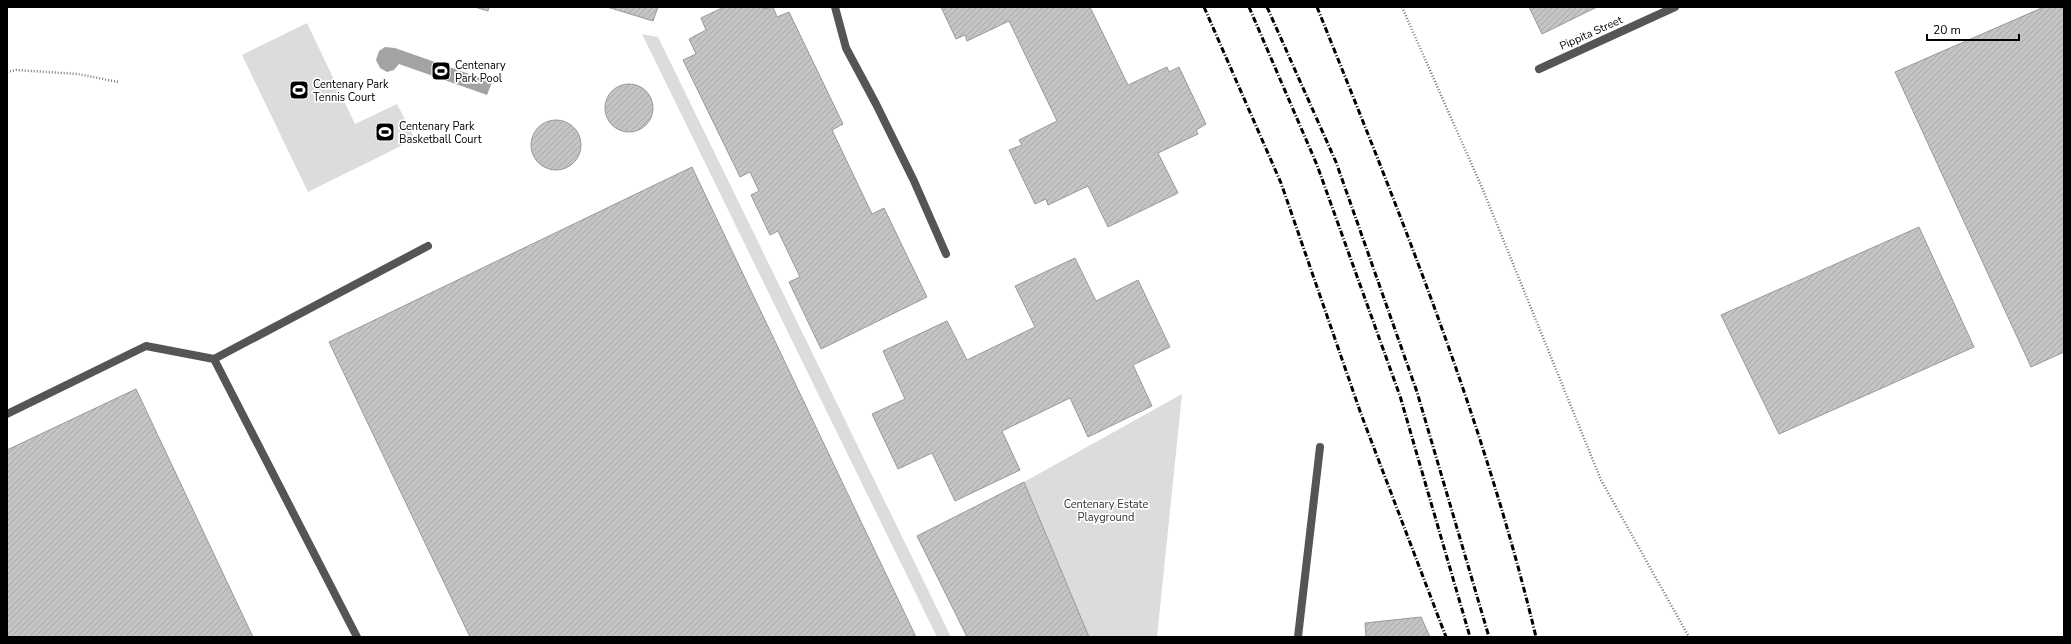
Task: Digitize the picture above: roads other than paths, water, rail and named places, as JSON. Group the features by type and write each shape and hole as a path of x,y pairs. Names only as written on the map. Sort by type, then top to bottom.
{"street":[{"path":"835,7 846,48 876,104 914,181 946,254"},
{"name":"Pippita Street","path":"1539,69 1675,7"},
{"path":"7,414 146,346 214,359 428,246"},
{"path":"214,359 356,637"},
{"path":"1298,637 1320,447"}],"railway":[{"path":"1204,7 1281,183 1361,414 1446,637"},
{"path":"1249,7 1317,165 1400,396 1470,637"},
{"path":"1267,7 1336,162 1417,392 1489,637"},
{"path":"1317,7 1409,240 1466,397 1492,476 1536,637"}],"place":[{"name":"Centenary Park Pool","path":"441,71"},
{"name":"Centenary Park Tennis Court","path":"299,90"},
{"name":"Centenary Park Basketball Court","path":"385,132"}],"park label":[{"name":"Centenary Estate Playground","path":"1106,510"}]}
